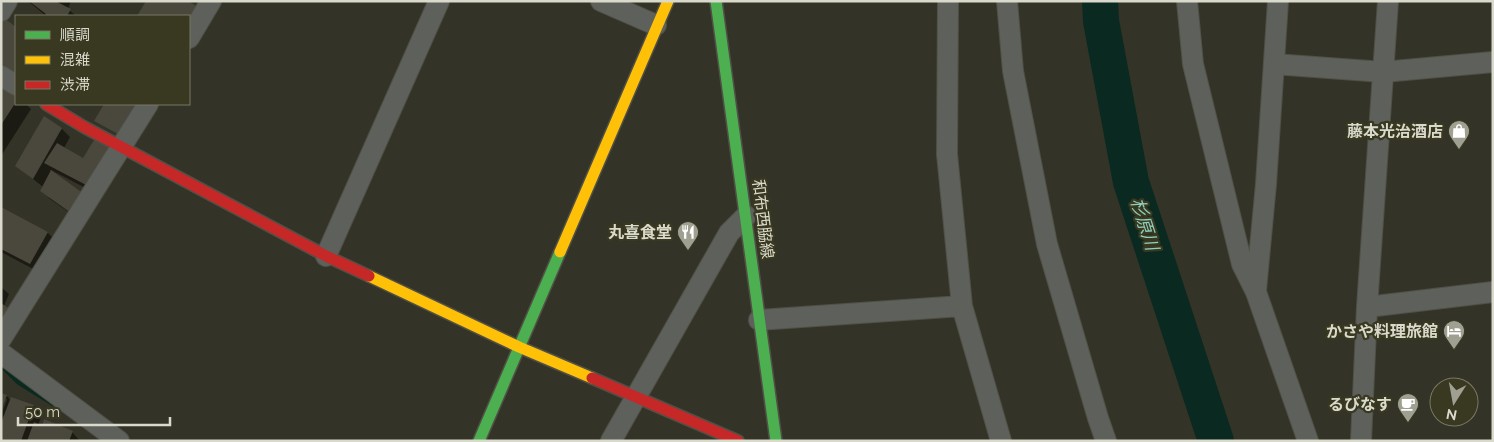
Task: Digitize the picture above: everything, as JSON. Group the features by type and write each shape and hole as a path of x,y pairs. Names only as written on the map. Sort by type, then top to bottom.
{"street":[{"path":"1,11 7,1"},
{"path":"190,36 211,1"},
{"path":"326,256 439,1"},
{"path":"601,1 656,25"},
{"path":"479,441 656,25 668,1"},
{"name":"和布西脇線","path":"716,1 776,441"},
{"path":"948,1 947,154 962,306 1001,441"},
{"path":"1007,1 1013,71 1047,244 1106,441"},
{"path":"1187,1 1195,73 1242,264 1256,292 1308,441"},
{"path":"1256,292 1266,184 1278,1"},
{"path":"1361,441 1367,307 1388,1"},
{"path":"1274,64 1383,72 1493,62"},
{"path":"1,76 15,84"},
{"path":"48,105 84,127 326,256 519,347 738,441"},
{"path":"1,339 147,105"},
{"path":"611,441 730,234 746,216"},
{"path":"1367,307 1493,292"},
{"path":"759,320 962,306"},
{"path":"1,353 119,441"}],"building":[{"path":"29,1 55,1 71,9 68,15 46,14"},
{"path":"146,1 188,1 200,8 190,24 190,15 138,15"},
{"path":"4,18 15,26 15,73 1,65 1,23"},
{"path":"1,84 15,93 15,104 1,125"},
{"path":"103,105 138,105 120,135 94,121"},
{"path":"44,116 62,128 33,179 15,166"},
{"path":"94,140 115,148 88,186 44,163 57,143 83,158"},
{"path":"51,170 84,194 71,213 40,191"},
{"path":"1,207 48,232 30,264 1,249"},
{"path":"1,303 11,310 1,326"},
{"path":"1,393 7,395 1,411"},
{"path":"11,397 34,405 21,441 1,441 1,423"},
{"path":"44,419 73,431 69,441 27,441 34,422 42,426"}],"waterway":[{"name":"杉原川","path":"1100,1 1101,21 1131,182 1216,441"},
{"path":"1,364 19,382 53,403"}],"traffic: fast":[{"path":"716,1 776,441"},
{"path":"479,441 560,252"}],"traffic: slow":[{"path":"560,252 668,1"},
{"path":"369,276 519,347 592,378"}],"traffic: jam":[{"path":"48,105 84,127 326,256 369,276"},
{"path":"592,378 738,441"}],"place":[{"name":"藤本光治酒店","path":"1459,150"},
{"name":"丸喜食堂","path":"688,251"},
{"name":"かさや料理旅館","path":"1454,350"},
{"name":"るびなす","path":"1408,423"}]}
